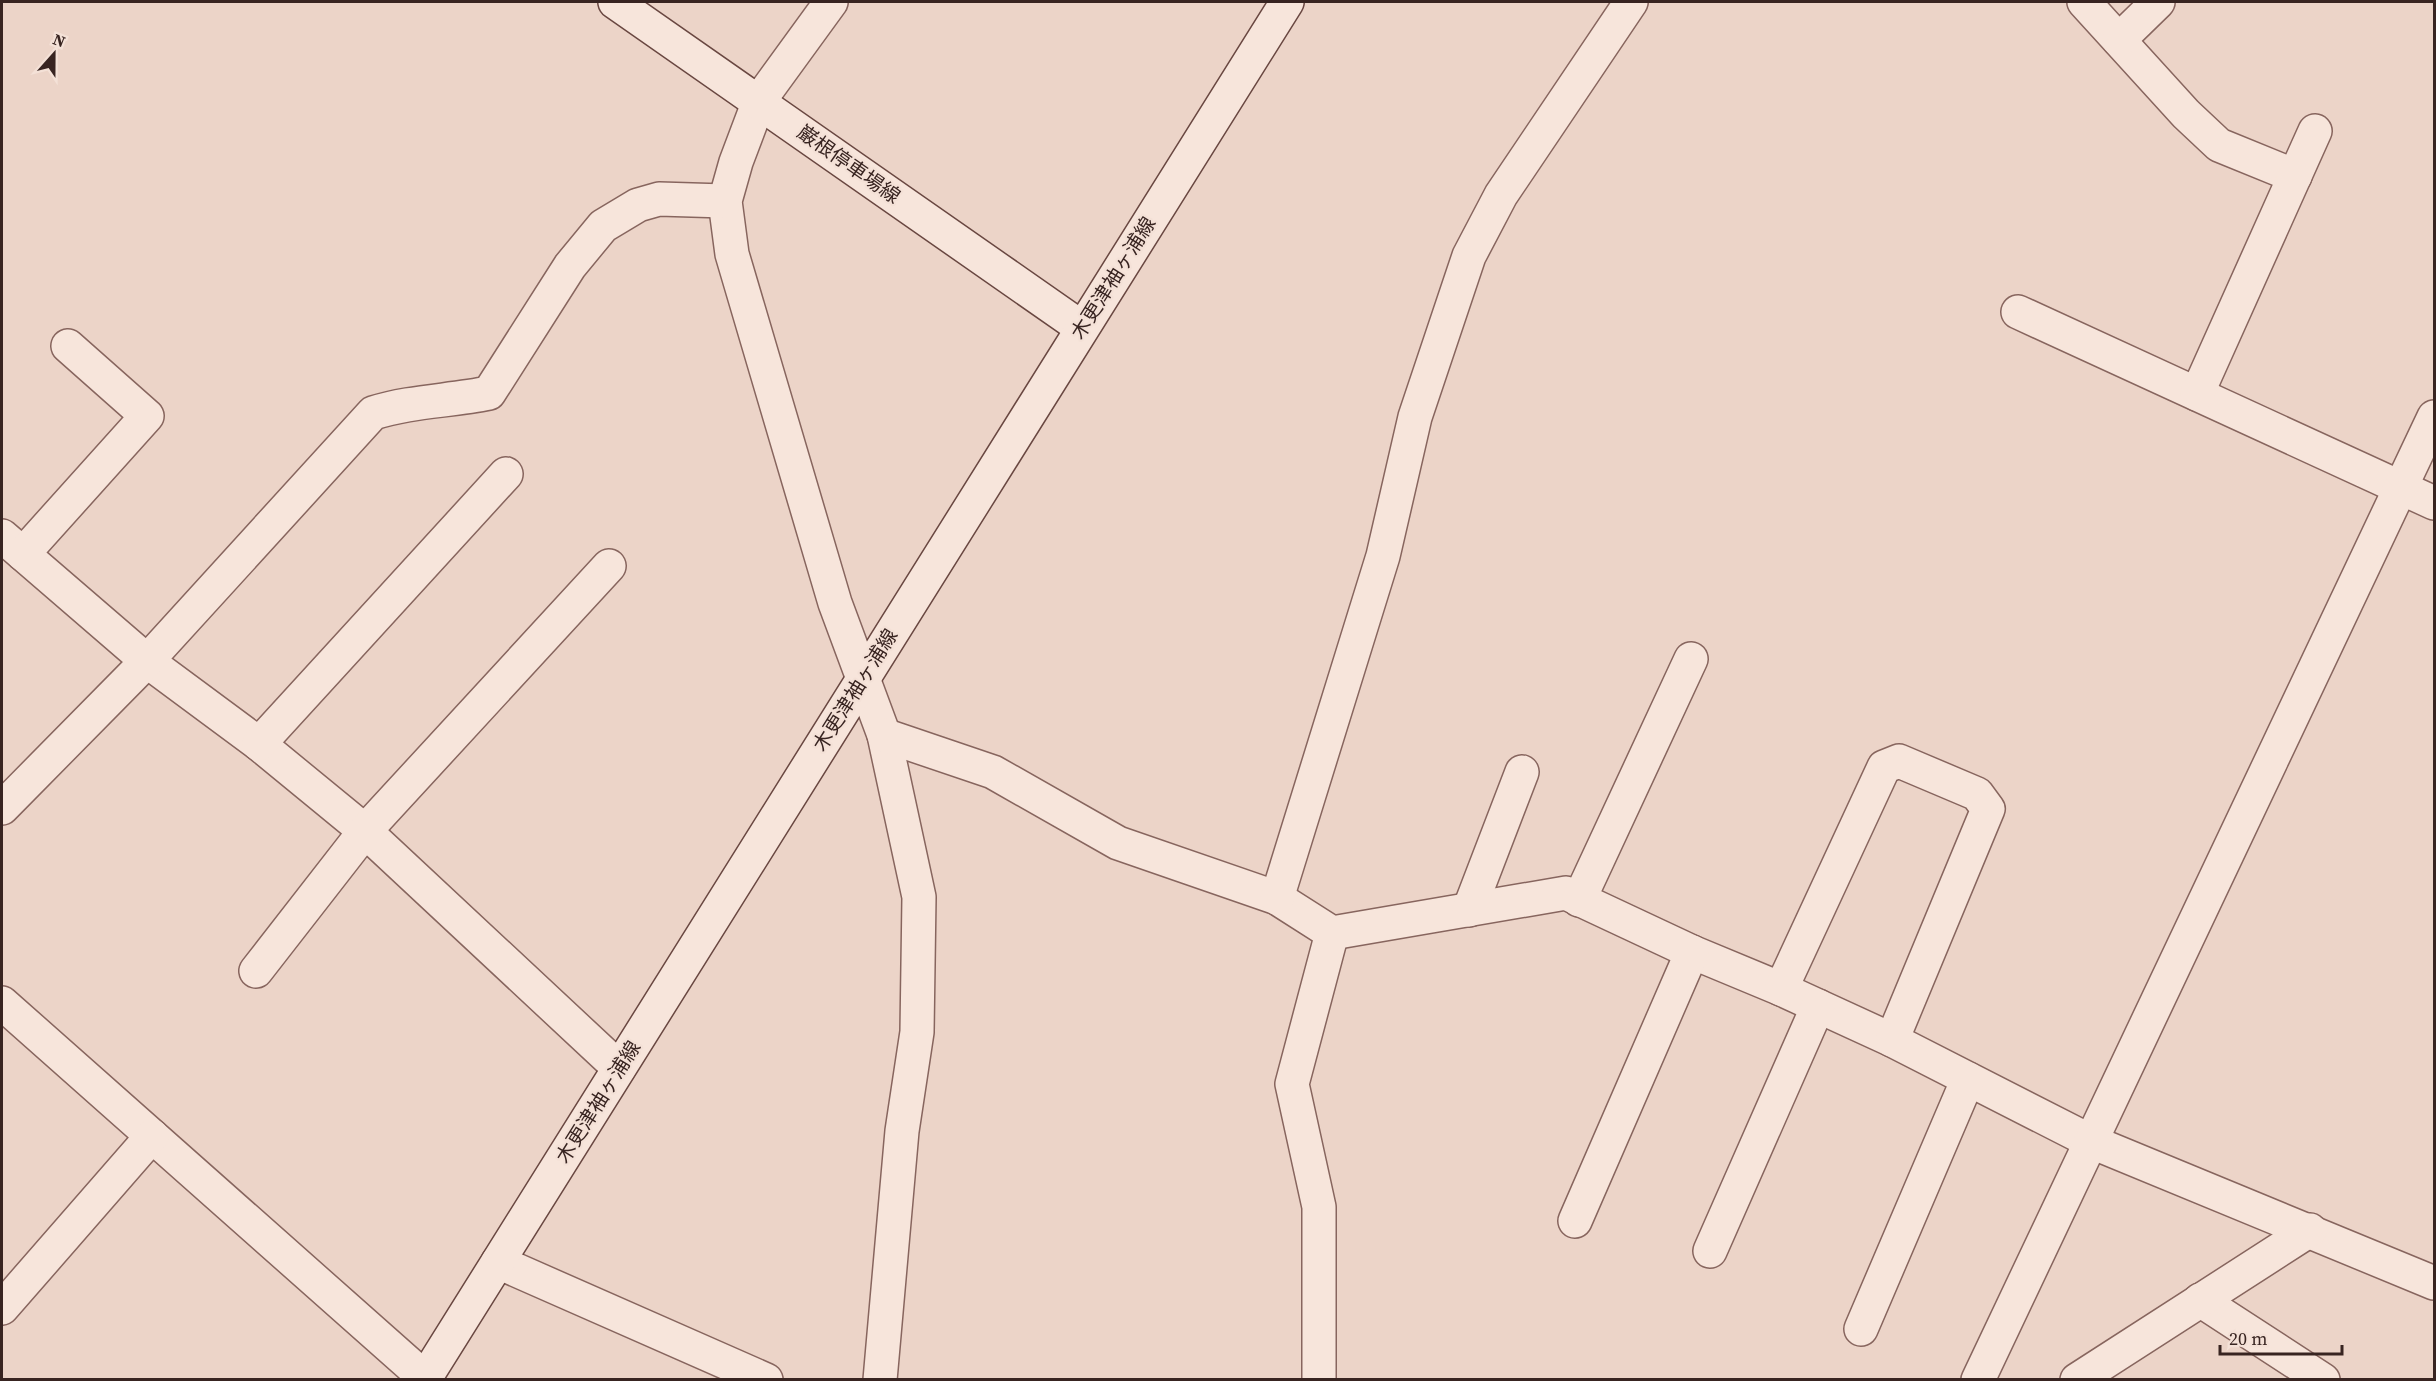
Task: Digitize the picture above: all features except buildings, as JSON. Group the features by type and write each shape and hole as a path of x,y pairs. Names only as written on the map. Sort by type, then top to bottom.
{"street":[{"name":"巌根停車場線","path":"615,2 1082,328"},
{"path":"831,2 759,101 736,162 725,201 732,254 835,603 884,735 919,897 917,1032 902,1131 880,1380"},
{"name":"木更津袖ヶ浦線","path":"425,1379 1287,2"},
{"path":"1277,898 1383,556 1415,417 1469,256 1502,195 1631,2"},
{"path":"2084,2 2186,114 2219,145 2295,176"},
{"path":"2119,40 2158,2"},
{"path":"2197,394 2315,131"},
{"path":"2,808 147,661 373,413 402,404 458,399 489,393 570,267 603,226 638,205 659,199 725,201"},
{"path":"2018,312 2434,502"},
{"path":"68,346 147,416 12,545 147,661 259,744 365,831 619,1068"},
{"path":"1978,1380 2434,417"},
{"path":"259,744 506,474"},
{"path":"256,971 365,831 609,566"},
{"path":"1580,900 1691,659"},
{"path":"884,735 993,772 1118,843 1277,898 1332,933 1566,893 1692,952 1781,989 1892,1040 2092,1142 2434,1283"},
{"path":"1781,989 1884,767 1899,761 1977,794 1988,809 1892,1040"},
{"path":"1469,910 1522,772"},
{"path":"1319,1380 1319,1207 1292,1084 1332,933"},
{"path":"1575,1221 1692,952"},
{"path":"2,1003 425,1379"},
{"path":"1710,1251 1818,1006"},
{"path":"1861,1329 1968,1079"},
{"path":"2,1308 152,1136"},
{"path":"2078,1379 2310,1230"},
{"path":"498,1262 766,1380"},
{"path":"2200,1300 2323,1380"}]}
